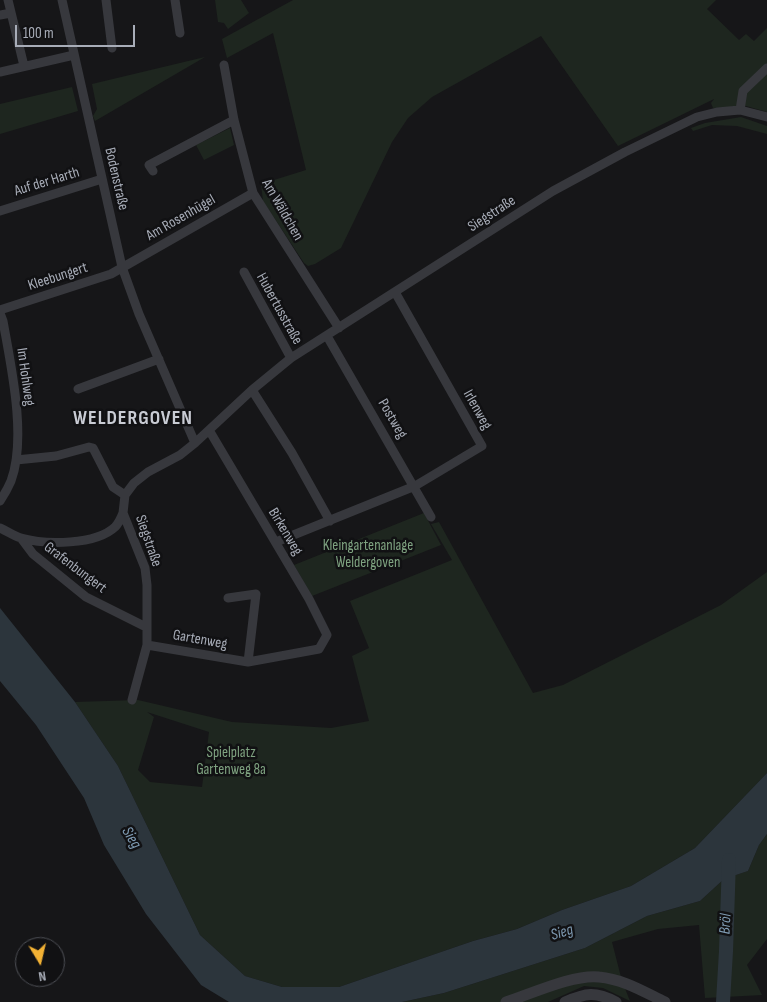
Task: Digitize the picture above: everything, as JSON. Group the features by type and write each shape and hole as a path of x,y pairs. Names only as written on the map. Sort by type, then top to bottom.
{"street":[{"path":"8,0 24,66"},
{"name":"Bodenstraße","path":"62,0 122,267 139,314 195,443"},
{"path":"106,0 112,48"},
{"path":"175,0 180,34"},
{"path":"0,15 11,13"},
{"path":"0,72 74,55"},
{"name":"Am Wäldchen","path":"224,66 234,120 253,193 339,328"},
{"path":"740,110 743,91 767,68"},
{"name":"Siegstraße","path":"132,700 147,645 145,568 123,513 125,495 134,483 148,472 180,455 252,390 291,358 553,191 625,152 697,117 717,112 740,110 767,117"},
{"path":"152,171 150,165 234,120"},
{"name":"Auf der Harth","path":"0,211 102,179"},
{"name":"Am Rosenhügel","path":"122,267 253,193"},
{"name":"Kleebungert","path":"0,312 111,274 122,267"},
{"name":"Hubertusstraße","path":"244,272 291,358"},
{"name":"Irlenweg","path":"276,542 415,486 482,446 395,292"},
{"name":"Im Hohlweg","path":"0,312 16,396 17,447 11,481 0,501"},
{"name":"Postweg","path":"327,336 415,486 431,517"},
{"path":"78,388 159,359"},
{"path":"252,390 292,453 330,521"},
{"name":"Birkenweg","path":"208,430 309,599 327,635 319,649"},
{"path":"16,460 56,456 89,447 93,448 113,487 125,495"},
{"path":"0,528 20,538 72,543 95,537 112,529 123,513"},
{"name":"Grafenbungert","path":"20,538 32,554 86,597 146,627"},
{"name":"Gartenweg","path":"228,598 256,594 248,662"},
{"name":"Gartenweg","path":"147,645 248,662 319,649"},
{"path":"506,1002 565,982 598,977 623,982 665,1002"},
{"path":"565,1002 580,995 591,994 603,995 616,1002"}],"green space":[{"path":"215,0 241,0 249,13 228,29 224,23 218,22"},
{"path":"293,0 716,0 707,9 739,40 746,34 754,41 767,28 767,112 746,106 713,108 711,103 714,99 618,146 541,36 432,97 408,118 392,142 341,248 315,264 308,266 304,263 263,201 261,184 306,170 273,33 227,58 222,39"},
{"path":"205,57 95,121 93,116 97,109 92,84"},
{"path":"72,87 78,111 0,134 0,104"},
{"path":"741,117 767,126 767,134 737,126 712,125 693,131 691,128 705,123"},
{"path":"230,128 234,145 204,160 196,145"},
{"name":"Kleingartenanlage Weldergoven","path":"424,513 441,545 312,596 294,565"},
{"name":"Spielplatz Gartenweg 8a","path":"439,522 533,693 563,685 721,605 767,572 767,773 695,848 631,886 562,910 517,929 473,941 339,987 282,987 245,976 200,935 118,766 75,702 138,700 232,722 331,728 369,721 352,656 369,648 350,601 452,560 431,524","holes":["147,712 209,732 202,787 150,782 138,770 154,717"]},
{"path":"767,834 767,939 747,965 762,995 705,998 699,925 658,929 612,942 622,981 630,1001 603,988 584,986 548,1002 402,1002 444,993 585,948 647,916 700,901 724,879 748,871 759,845"}],"water":[{"name":"Sieg","path":"0,608 75,702 118,766 200,935 245,976 282,987 339,987 473,941 517,929 562,910 631,886 695,848 767,773 767,834 759,845 748,871 724,879 700,901 647,916 585,948 444,993 402,1002 229,1002 201,985 146,914 104,845 84,798 36,725 0,681"}],"waterway":[{"name":"Bröl","path":"723,1002 729,860"}],"district":[{"name":"WELDERGOVEN","path":"133,419"}]}
